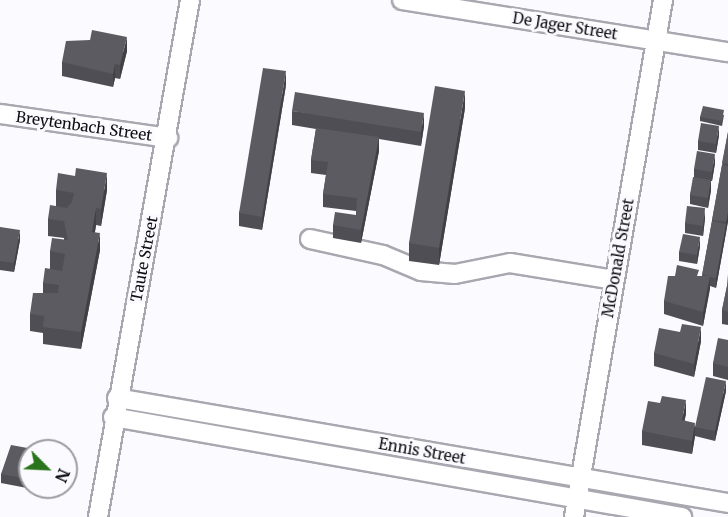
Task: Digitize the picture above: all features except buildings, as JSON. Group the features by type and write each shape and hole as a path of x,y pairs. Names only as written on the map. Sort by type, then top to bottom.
{"street":[{"name":"Taute Street","path":"98,517 113,417 168,138 190,0"},
{"name":"De Jager Street","path":"402,0 728,52"},
{"name":"McDonald Street","path":"575,508 663,0"},
{"name":"Breytenbach Street","path":"0,114 168,138"},
{"path":"310,240 383,255 421,271 455,274 518,264 614,280"},
{"name":"Ennis Street","path":"117,398 728,503"},
{"name":"Ennis Street","path":"113,417 575,508 682,517"}]}
